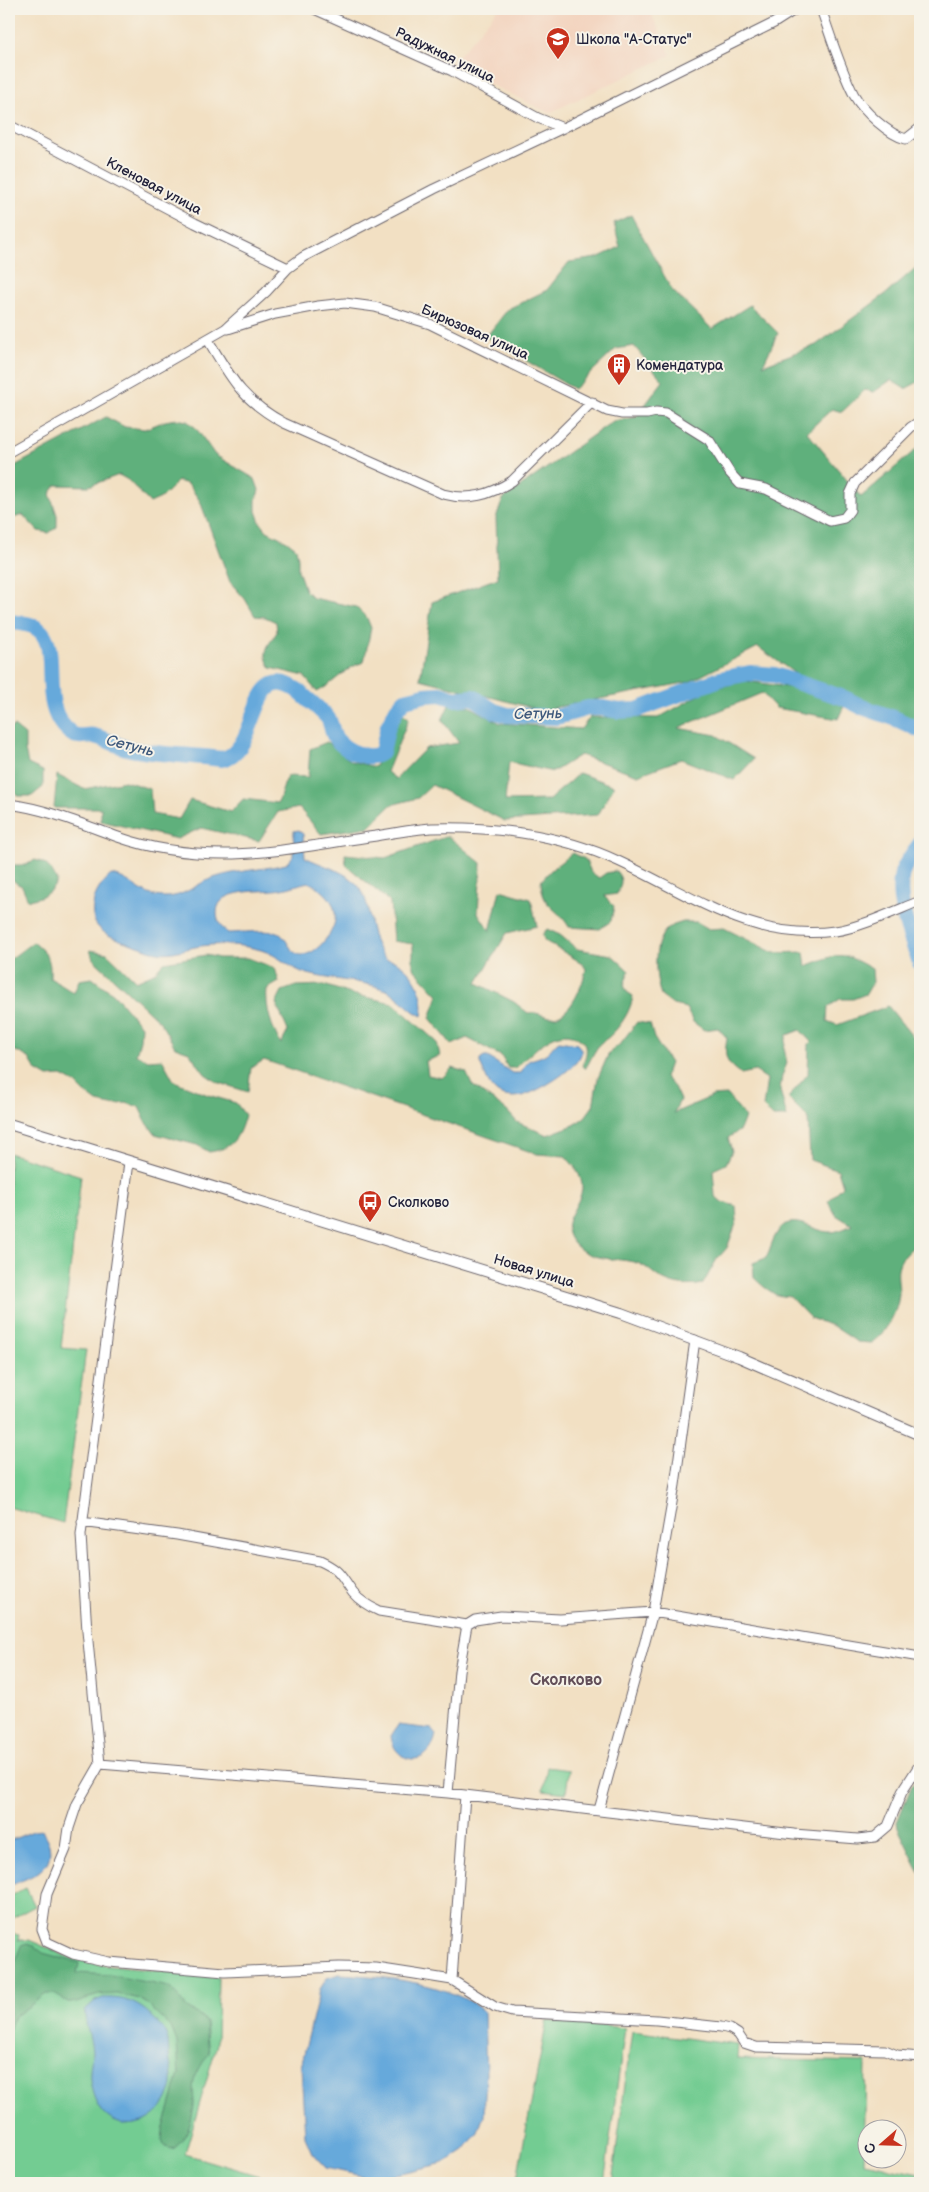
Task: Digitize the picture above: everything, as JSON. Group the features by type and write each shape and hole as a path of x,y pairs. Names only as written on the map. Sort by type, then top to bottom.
{"street":[{"name":"Радужная улица","path":"314,9 452,71 538,118 562,128"},
{"path":"9,452 208,340 225,329 266,292 288,268 362,225 774,23 796,9"},
{"path":"821,9 855,96 883,126 898,137 906,139 911,137 920,128"},
{"name":"Кленовая улица","path":"9,125 195,223 288,268"},
{"name":"Бирюзовая улица","path":"225,329 275,314 344,303 375,307 430,324 607,410 622,414 666,413 709,440 730,473 740,484 766,489 830,521 844,518 850,510 850,494 855,483 911,427 920,421"},
{"path":"208,340 228,374 244,394 261,410 284,424 443,494 459,498 484,494 500,488 512,480 592,402"},
{"path":"9,804 67,817 119,837 152,847 188,853 227,854 284,850 432,828 483,829 522,833 554,839 618,861 715,910 762,928 801,933 838,931 920,901"},
{"name":"Новая улица","path":"9,1124 612,1310 695,1340 920,1435"},
{"path":"129,1162 82,1522 82,1572 100,1764 77,1804 66,1849 47,1894 42,1929 47,1942 73,1954 109,1962 225,1972 339,1967 367,1968 452,1980 495,2007 512,2012 657,2020 721,2027 730,2029 738,2034 744,2043 756,2047 884,2050 897,2055 920,2057"},
{"path":"599,1810 653,1612 675,1485 695,1340"},
{"path":"82,1522 177,1535 320,1561 338,1570 354,1594 379,1611 467,1625 475,1620 501,1616 560,1619 653,1612 920,1657"},
{"path":"448,1793 457,1689 467,1625"},
{"path":"100,1764 448,1793 794,1834 868,1839 875,1837 888,1826 902,1792 920,1764"},
{"path":"452,1980 465,1795"}],"shaded area":[{"name":"Школа \"А-Статус\"","path":"498,9 649,9 671,55 549,113 451,65"}],"green space":[{"path":"631,215 672,290 712,329 750,305 778,333 763,365 816,345 887,293 920,264 920,381 905,389 891,380 874,392 865,390 842,412 832,409 807,432 861,497 920,446 920,730 797,675 758,647 689,682 541,710 420,679 432,602 498,578 496,518 503,499 613,421 636,417 663,381 634,346 616,349 574,389 486,337 508,309 547,290 569,262 597,258 620,247 614,223"},
{"path":"106,417 125,427 145,429 165,421 176,419 187,421 196,428 215,455 255,479 259,490 256,500 256,511 260,522 267,531 296,548 298,570 305,590 313,598 356,607 367,618 371,628 364,662 357,664 317,692 304,676 271,668 266,658 266,650 277,632 276,622 265,617 255,616 245,599 230,582 200,501 188,484 178,481 161,498 150,503 128,480 119,475 89,486 56,485 50,494 57,515 57,527 49,533 38,531 23,515 13,518 9,523 9,469"},
{"path":"746,681 800,689 844,706 838,719 776,708 762,693 678,728 716,735 754,759 734,780 681,759 638,775 580,755 553,772 509,762 505,801 549,800 579,773 614,786 598,815 505,821 432,785 418,798 391,805 368,827 321,834 299,808 278,812 259,841 201,828 177,839 101,821 101,808 54,808 57,775 84,789 125,781 150,789 152,814 179,819 190,800 231,812 243,799 278,803 287,776 308,777 310,749 327,742 351,761 375,767 399,712 409,718 387,772 396,779 426,748 459,743 442,720 449,705 469,706 500,723 581,729 590,717 658,718 710,689"},
{"path":"14,726 25,735 25,750 28,764 43,771 43,787 32,796 18,796 9,785 9,729"},
{"path":"448,836 481,863 478,913 490,931 500,890 531,899 537,926 507,933 477,983 514,1002 528,1013 548,1017 560,1015 576,998 586,969 582,963 545,941 542,935 547,929 560,935 577,949 612,955 629,971 624,985 627,992 633,996 630,1007 617,1028 598,1046 585,1069 582,1066 586,1047 582,1041 573,1035 555,1036 537,1048 515,1068 508,1068 501,1056 467,1038 452,1045 430,1018 438,995 413,968 413,944 393,941 390,902 346,865 345,854 385,858"},
{"path":"572,853 585,859 591,872 599,878 606,873 616,871 621,879 617,894 604,896 614,906 611,921 600,929 569,927 544,897 541,881"},
{"path":"35,860 49,867 57,881 46,894 28,900 22,886 13,880 9,870 12,865 26,865"},
{"path":"683,922 697,922 709,929 724,928 774,953 804,952 806,966 834,956 846,956 861,963 872,969 873,982 866,994 853,999 840,999 828,1007 827,1021 837,1025 888,1006 920,1046 920,1242 900,1261 898,1272 899,1293 894,1315 882,1334 871,1343 857,1342 833,1326 810,1318 790,1297 776,1295 754,1278 753,1263 766,1258 775,1236 782,1226 788,1223 795,1223 830,1232 852,1225 836,1215 828,1201 843,1186 838,1170 810,1160 808,1118 788,1098 808,1074 809,1044 811,1042 800,1030 787,1035 784,1048 787,1063 782,1076 780,1090 787,1117 773,1117 763,1107 767,1079 755,1071 741,1074 727,1059 727,1038 718,1028 704,1030 693,1022 686,1008 673,1005 661,996 656,970 659,942 668,928"},
{"path":"33,942 48,957 50,978 74,993 79,980 92,978 114,994 141,1026 136,1054 148,1060 162,1059 174,1081 208,1095 236,1103 245,1115 234,1141 224,1148 209,1152 197,1145 155,1134 139,1107 126,1103 111,1105 97,1102 75,1083 62,1076 48,1077 36,1070 29,1058 16,1051 9,1053 9,960"},
{"path":"90,950 107,953 136,981 154,973 164,962 206,955 219,958 248,958 275,968 279,982 267,989 267,1003 272,1025 281,1044 288,1031 276,1003 282,991 296,986 324,985 351,994 393,1003 437,1042 440,1056 426,1061 428,1075 442,1078 452,1068 466,1072 472,1085 507,1111 517,1122 547,1135 574,1125 585,1117 593,1106 598,1078 609,1053 620,1044 637,1022 650,1024 654,1038 670,1063 665,1077 674,1087 680,1100 674,1113 713,1096 727,1095 745,1117 740,1130 728,1138 732,1151 726,1164 713,1170 715,1196 722,1202 736,1206 737,1221 727,1248 717,1259 703,1284 687,1286 672,1283 640,1264 588,1254 572,1242 567,1226 580,1197 582,1184 577,1171 565,1156 537,1154 264,1060 251,1068 248,1092 217,1082 205,1074 189,1052 175,1047 160,1022 93,959"},
{"path":"9,1153 81,1176 61,1348 86,1350 63,1523 9,1507"},
{"path":"547,1767 569,1770 566,1793 543,1790"},
{"path":"920,1776 920,1873 898,1828 897,1822 912,1785"},
{"path":"26,1888 35,1906 9,1920 9,1897"},
{"path":"9,1933 19,1935 18,1940 29,1940 73,1959 101,1965 218,1977 217,2044 185,2154 283,2183 9,2183"},
{"path":"27,1944 34,1946 43,1953 79,1963 77,1973 110,1975 172,1989 187,2008 201,2016 206,2023 209,2054 200,2067 194,2081 194,2105 188,2130 182,2141 173,2149 165,2147 162,2139 179,2074 177,2042 171,2027 140,1999 117,1994 99,1995 76,2002 68,2002 54,1994 46,1994 14,2017 9,2030 9,1960 15,1961 21,1946"},
{"path":"547,2020 625,2028 604,2183 516,2183"},
{"path":"632,2031 738,2045 737,2059 866,2062 865,2120 856,2120 856,2170 900,2170 920,2174 920,2183 612,2183"}],"water":[{"path":"299,830 303,834 305,857 343,873 361,889 368,908 374,939 386,959 395,961 402,966 415,980 422,998 422,1016 386,990 368,984 308,974 261,950 239,946 216,945 174,952 157,952 119,940 105,933 95,922 93,906 95,897 111,875 124,879 148,894 170,897 222,875 286,864 293,856 294,831","holes":["308,882 317,887 334,907 334,923 323,943 315,950 306,954 299,955 295,953 278,933 261,931 228,933 221,927 219,922 217,913 219,904 225,898 233,895 243,892 273,890"]},
{"path":"559,1041 577,1044 580,1047 581,1054 578,1060 555,1080 536,1091 521,1096 500,1095 495,1091 488,1082 480,1063 480,1060 484,1057 488,1057 512,1073 521,1073 530,1060 546,1053"},
{"path":"398,1725 432,1729 436,1734 432,1746 427,1753 420,1758 412,1759 398,1753 391,1736"},
{"path":"42,1830 49,1845 50,1854 48,1861 38,1872 9,1886 9,1841 33,1831"},
{"path":"339,1974 395,1979 436,1988 471,2002 484,2012 486,2074 484,2115 478,2132 464,2150 444,2163 371,2178 326,2168 312,2153 305,2137 301,2066 320,1989 327,1978"},
{"path":"103,1998 120,1999 141,2007 159,2024 167,2038 172,2076 171,2089 163,2104 153,2116 141,2122 128,2124 116,2122 105,2115 96,2102 90,2081 92,2051 85,2010 95,2001"}],"waterway":[{"name":"Сетунь","path":"9,622 32,626 38,629 45,638 49,650 51,694 54,709 61,723 72,734 77,736 94,736 130,749 153,753 222,759 234,753 243,741 262,696 271,686 282,683 297,690 324,713 329,719 334,736 340,743 351,751 364,756 377,755 382,752 388,726 397,709 405,700 425,695 440,694 455,699 473,697 494,711 507,715 557,717 588,708 619,711 637,710 720,679 750,673 775,675 844,698 920,730"},
{"name":"Сетунь","path":"920,844 905,865 900,884 905,919 920,963"}],"place":[{"name":"Школа \"А-Статус\"","path":"558,60"},
{"name":"Комендатура","path":"619,386"},
{"name":"Сколково","path":"370,1223"}],"district":[{"name":"Сколково","path":"566,1680"}]}
